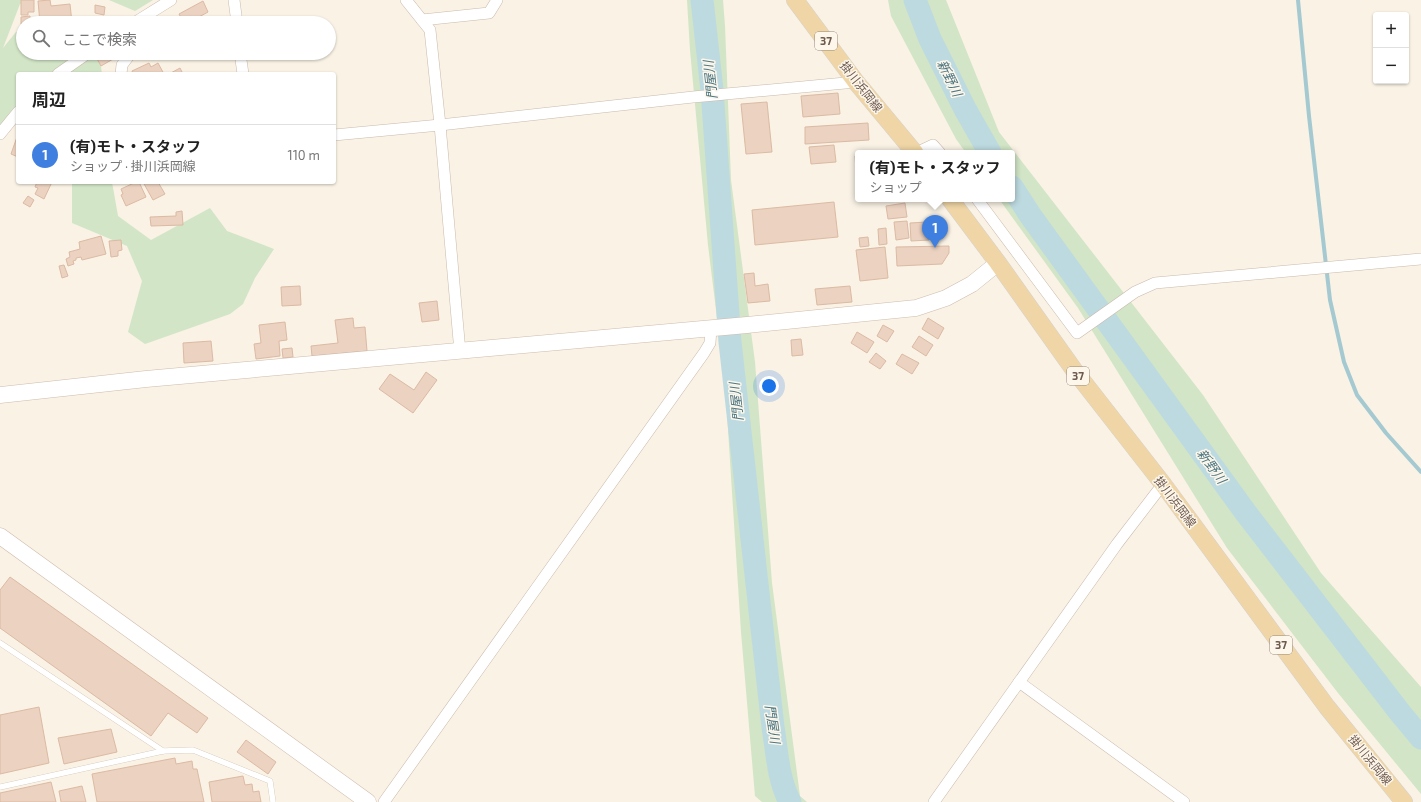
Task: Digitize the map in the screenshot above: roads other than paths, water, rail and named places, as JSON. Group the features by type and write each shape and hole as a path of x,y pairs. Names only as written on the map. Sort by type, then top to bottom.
{"main road":[{"name":"掛川浜岡線","path":"796,0 856,82 913,150"},
{"name":"掛川浜岡線","path":"952,202 998,263 1074,370 1163,484 1327,707 1404,802"}],"street":[{"path":"145,16 171,0"},
{"path":"234,0 236,16"},
{"path":"406,0 430,30 460,352"},
{"path":"422,20 489,13 497,0"},
{"path":"61,72 78,60"},
{"path":"121,72 122,65 126,60"},
{"path":"241,60 243,72"},
{"path":"336,135 685,98 856,82"},
{"path":"0,134 16,114"},
{"path":"922,150 933,144 938,150"},
{"path":"979,202 1077,333 1135,292 1155,283 1421,259"},
{"path":"0,395 146,379 460,352 916,308 946,298 972,284 998,263"},
{"path":"384,802 704,352 710,343 711,328"},
{"path":"934,802 1117,544 1163,484"},
{"path":"0,536 368,802"},
{"path":"1019,682 1184,802"}],"lane":[{"path":"0,643 163,751"},
{"path":"0,787 163,751 193,750 270,782 273,802"}],"waterway":[{"name":"門屋川","path":"702,0 712,90 730,342 773,727 780,775 790,802"},
{"name":"新野川","path":"915,0 930,39 965,109 988,150"},
{"path":"1298,0 1309,116 1330,300 1344,362 1357,395 1386,433 1421,472"},
{"name":"新野川","path":"1015,192 1030,215 1246,513 1421,738"}],"place":[{"name":"(有)モト・スタッフ","path":"935,248"}]}
